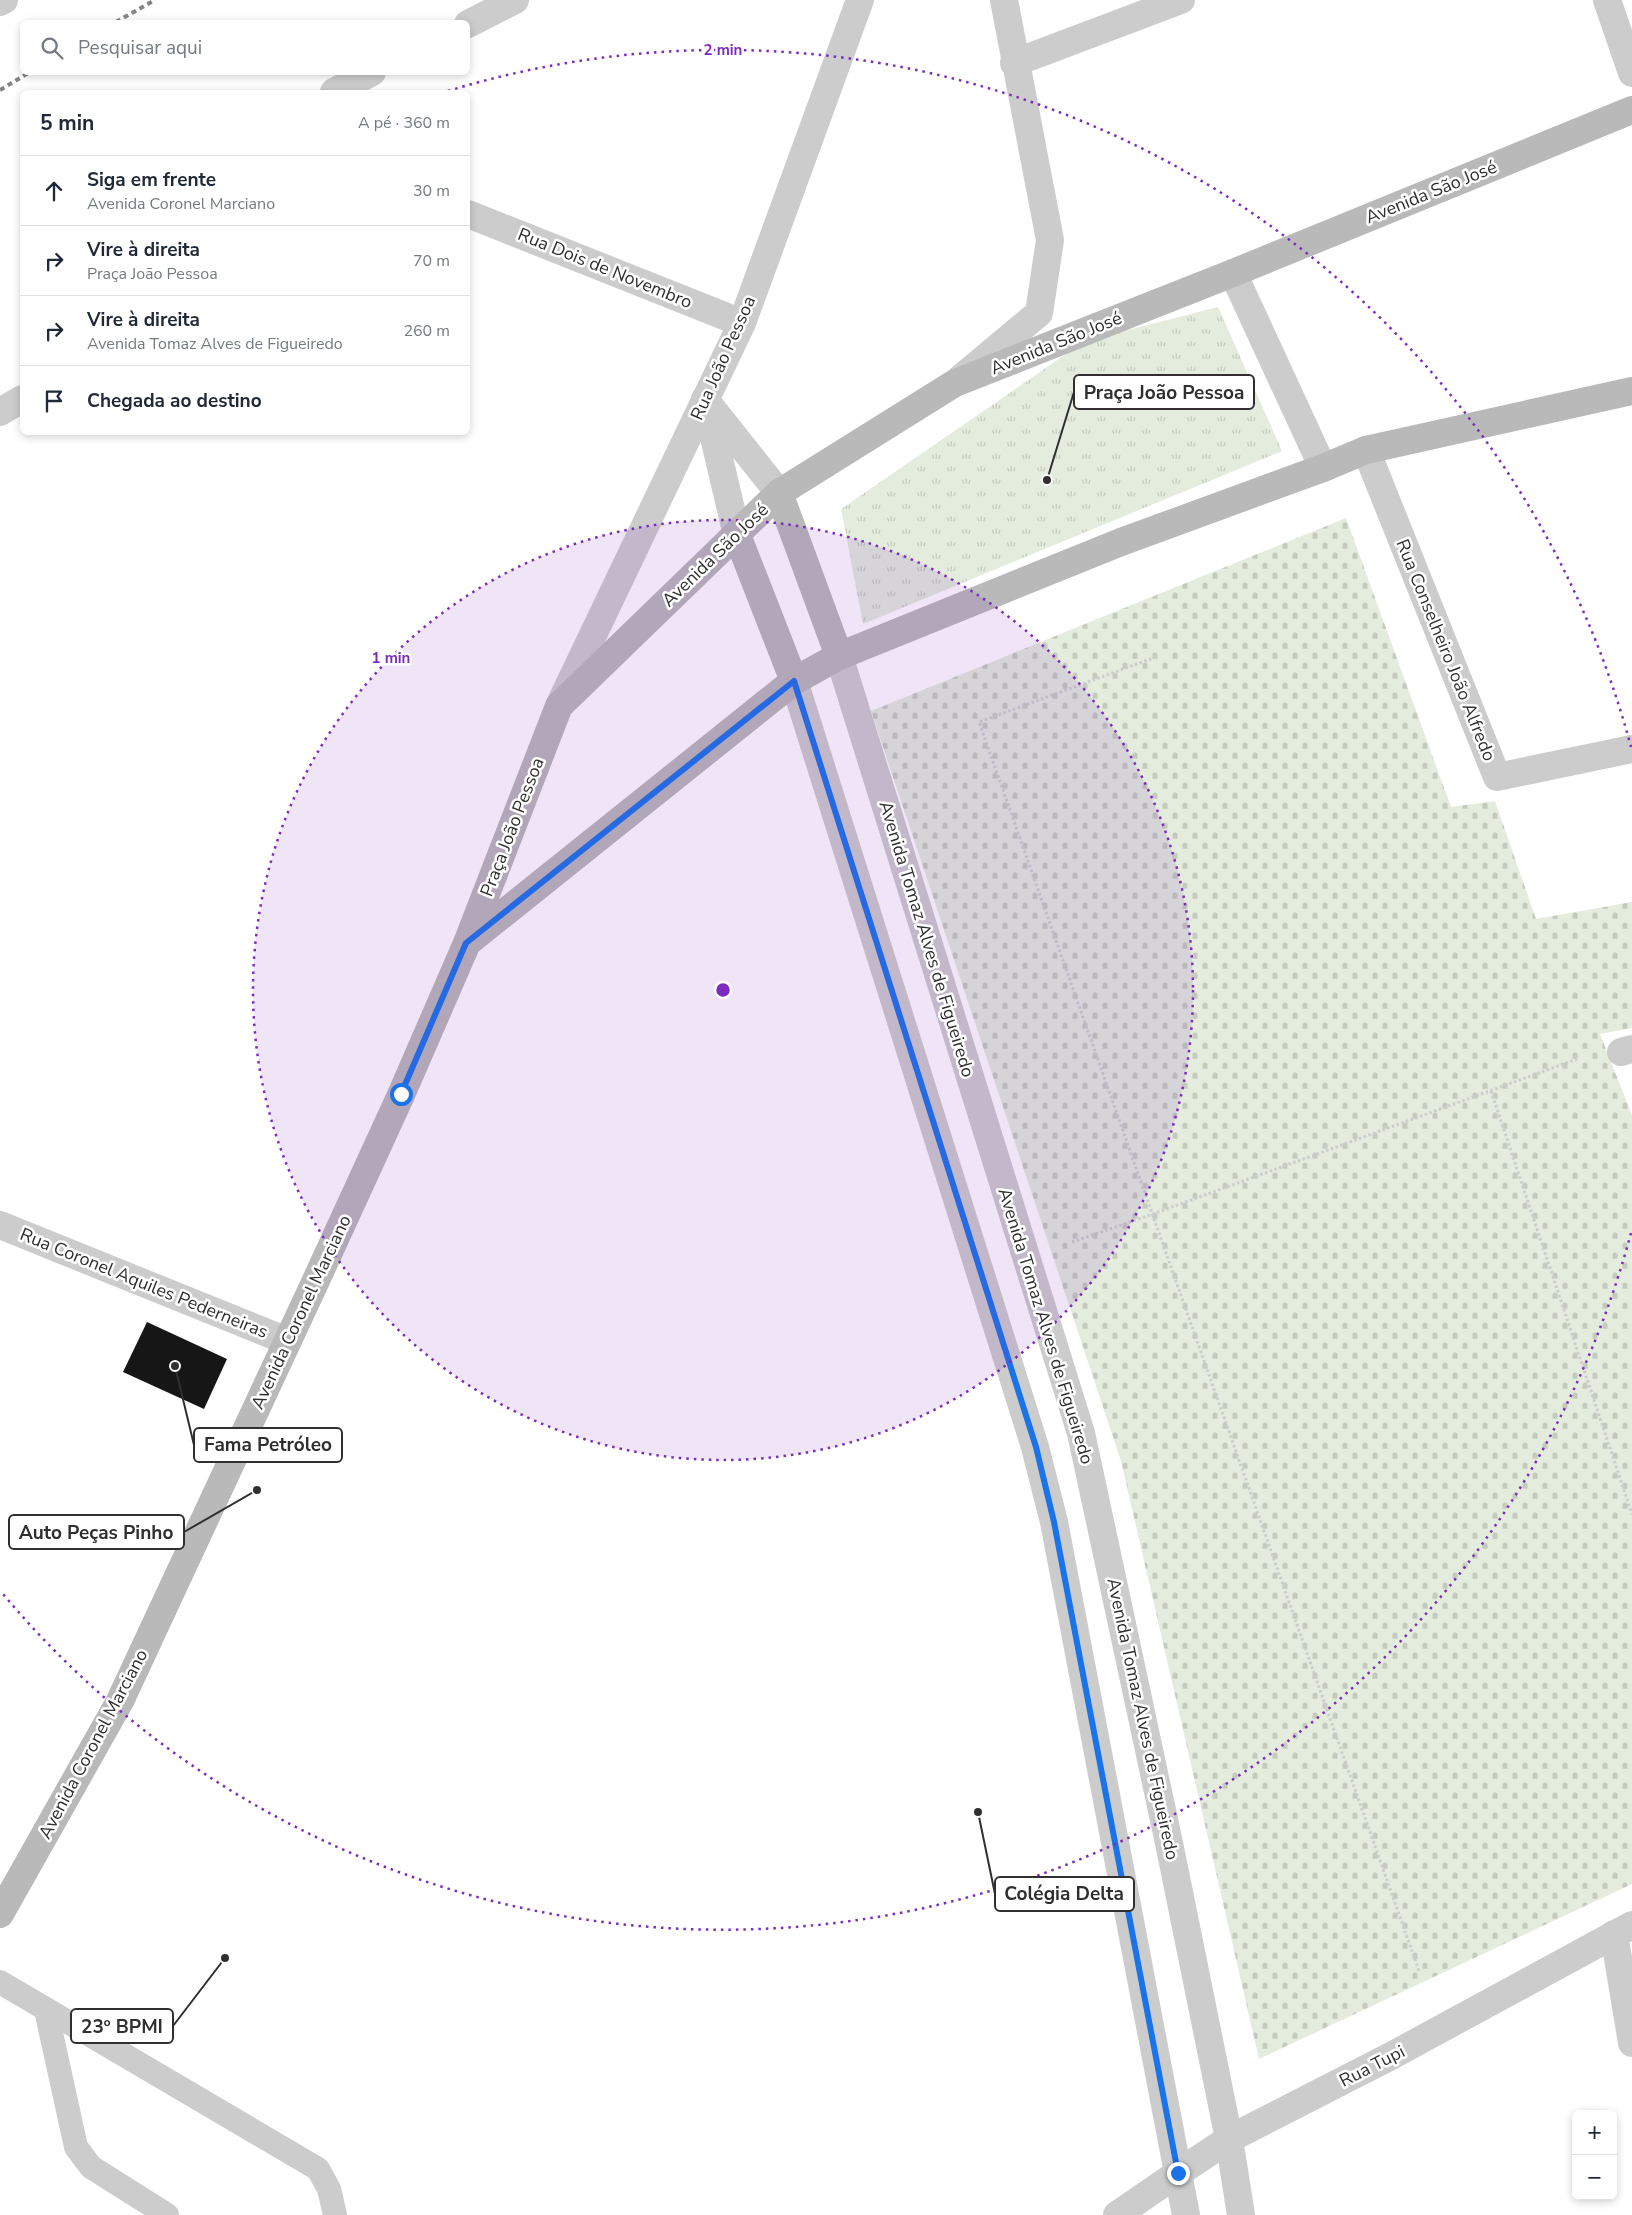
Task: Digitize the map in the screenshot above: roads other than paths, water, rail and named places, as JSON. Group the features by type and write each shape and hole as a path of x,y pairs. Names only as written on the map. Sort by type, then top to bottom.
{"main road":[{"name":"Avenida São José","path":"559,706 779,494 955,383 1233,273 1632,110"},
{"name":"Praça João Pessoa","path":"466,943 794,681 839,656 1121,542 1323,468 1366,450 1632,390"},
{"path":"779,494 839,656"},
{"path":"737,535 794,681"},
{"name":"Praça João Pessoa","path":"466,943 559,706"},
{"name":"Avenida Coronel Marciano","path":"0,1914 120,1702 401,1094 466,943"}],"street":[{"path":"0,2 4,0"},
{"path":"470,23 515,0"},
{"name":"Rua João Pessoa","path":"559,706 742,323 860,0"},
{"path":"955,383 1039,313 1050,240 1014,63 1004,0"},
{"path":"1014,63 1181,0"},
{"path":"1607,0 1632,73"},
{"path":"338,90 366,75"},
{"name":"Rua Dois de Novembro","path":"470,215 742,323"},
{"path":"1233,273 1323,468"},
{"path":"705,398 779,494"},
{"path":"705,398 737,535"},
{"path":"0,412 20,400"},
{"name":"Rua Conselheiro João Alfredo","path":"1366,450 1497,777 1632,749"},
{"name":"Avenida Tomaz Alves de Figueiredo","path":"839,656 1081,1433 1170,1843 1229,2139 1241,2215"},
{"path":"794,681 1036,1447 1054,1522 1186,2215"},
{"name":"Rua Coronel Aquiles Pederneiras","path":"0,1225 287,1341"},
{"path":"1623,1930 1632,2043"},
{"name":"Rua Tupi","path":"1117,2215 1229,2139 1392,2056 1623,1930"}],"lane":[{"path":"0,1982 318,2168 329,2189 335,2215"},
{"path":"46,2010 76,2147 91,2167 167,2215"}],"railway":[{"path":"120,20 155,0"},
{"path":"0,90 25,75"}],"place":[{"name":"Praça João Pessoa","path":"1047,480"},
{"name":"Fama Petróleo","path":"175,1366"},
{"name":"Auto Peças Pinho","path":"257,1490"},
{"name":"Colégia Delta","path":"978,1812"},
{"name":"23º BPMI","path":"225,1958"}]}
